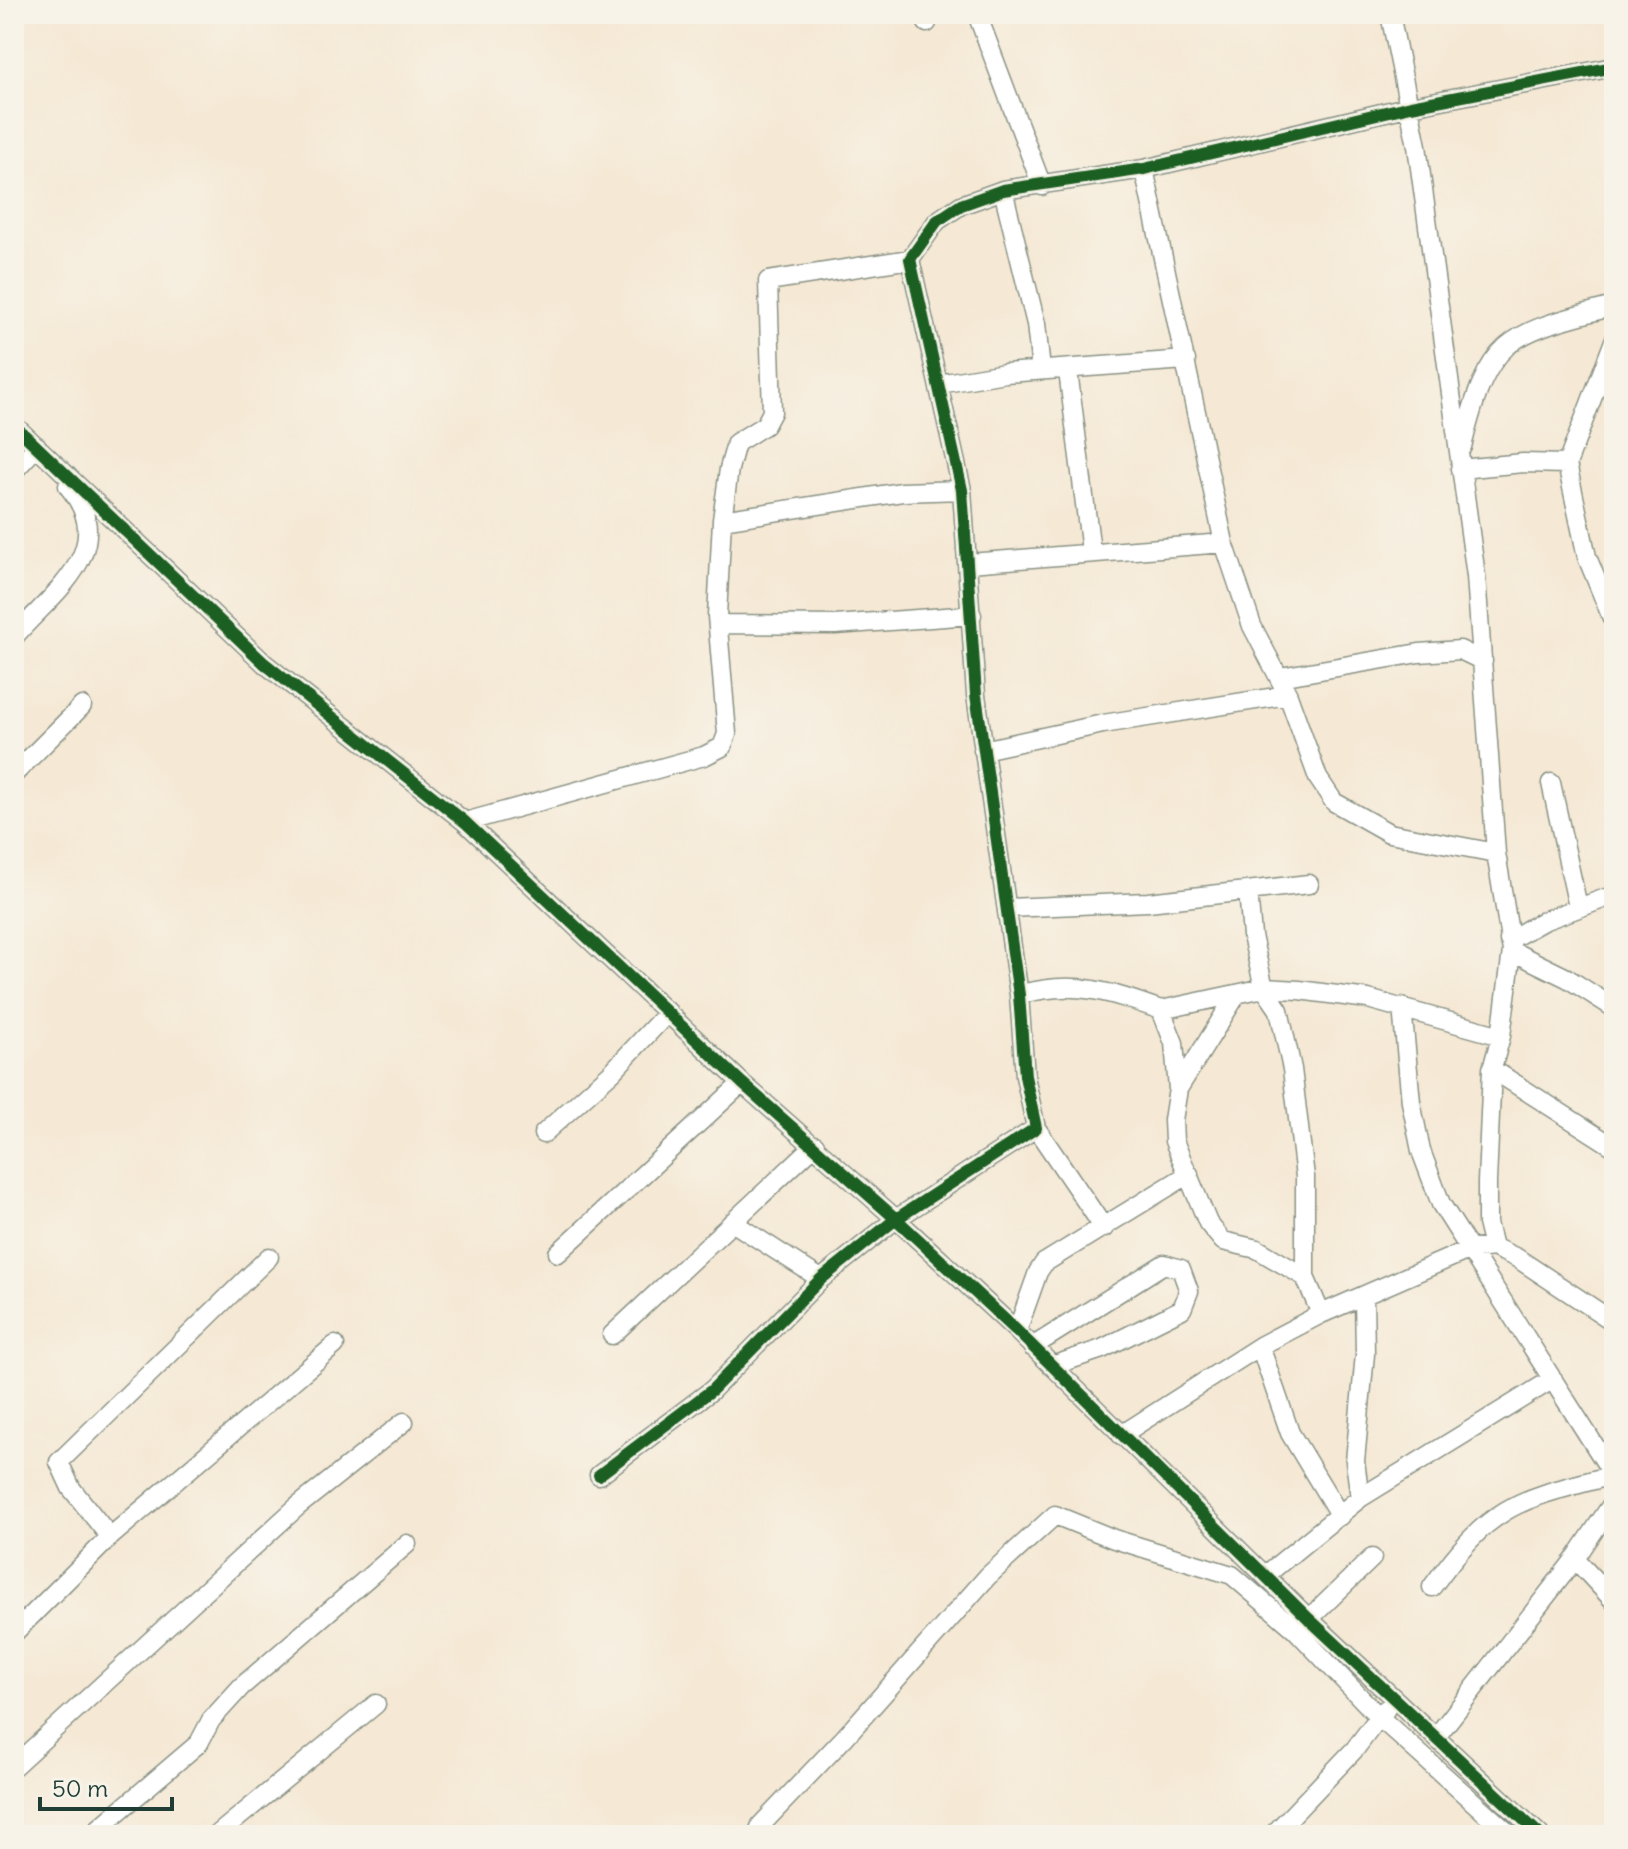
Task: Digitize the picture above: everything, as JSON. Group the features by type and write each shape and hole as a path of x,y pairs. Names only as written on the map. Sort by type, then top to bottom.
{"street":[{"path":"977,14 1042,186"},
{"path":"1390,14 1411,106 1476,576 1496,853 1511,946 1501,1036 1492,1069 1487,1223 1493,1247"},
{"path":"465,822 704,756 722,747 727,734 719,621 722,520 736,443 765,425 772,412 768,281 910,259 937,221 961,205 1003,190 1144,169 1411,106 1614,67"},
{"path":"1144,169 1224,543 1252,626 1288,695 1318,778 1334,802 1400,837 1496,853"},
{"path":"1003,190 1036,324 1041,370"},
{"path":"910,259 962,490 983,750 1019,995 1025,1076 1036,1128 1104,1228"},
{"path":"1460,469 1472,412 1495,356 1508,342 1530,331 1614,306"},
{"path":"1614,341 1567,464 1587,557 1614,623"},
{"path":"939,384 1041,370 1068,371 1186,360"},
{"path":"1068,371 1091,551"},
{"path":"14,425 264,663 465,822 742,1083 896,1219 1017,1331 1267,1574 1309,1619 1540,1835"},
{"path":"14,471 37,446"},
{"path":"14,637 76,569 89,541 75,495 37,446"},
{"path":"1460,469 1523,463 1567,464"},
{"path":"722,520 902,492 962,490"},
{"path":"969,563 1091,551 1224,543"},
{"path":"719,621 725,624 835,625 972,615"},
{"path":"1280,677 1419,653 1460,650 1483,661"},
{"path":"983,750 1103,724 1288,695"},
{"path":"14,774 82,706"},
{"path":"1551,783 1578,907"},
{"path":"1007,908 1148,902 1309,884"},
{"path":"1248,891 1252,936 1264,988 1279,1010 1292,1069 1305,1177 1305,1277 1321,1314"},
{"path":"1511,946 1543,921 1614,895"},
{"path":"1511,946 1614,1008"},
{"path":"1019,995 1068,988 1109,991 1161,1010 1264,988 1332,993 1402,1007 1501,1036"},
{"path":"1178,1089 1237,994"},
{"path":"1402,1007 1411,1102 1421,1151 1441,1204 1614,1475 1545,1492 1505,1509 1459,1549 1432,1587"},
{"path":"1161,1010 1174,1043 1178,1089 1174,1141 1208,1223 1223,1241 1257,1249 1305,1277"},
{"path":"543,1134 603,1081 668,1012"},
{"path":"1492,1069 1614,1147"},
{"path":"558,1253 742,1083"},
{"path":"599,1475 712,1390 821,1279 896,1219 1036,1128"},
{"path":"612,1335 815,1145"},
{"path":"1017,1331 1040,1267 1189,1174"},
{"path":"732,1222 821,1279"},
{"path":"1121,1435 1260,1346 1321,1314 1468,1250 1493,1247 1517,1258 1614,1322"},
{"path":"110,1537 71,1488 59,1462 269,1257"},
{"path":"1032,1347 1164,1264 1181,1269 1189,1291 1182,1309 1102,1349 1052,1366"},
{"path":"1360,1498 1355,1461 1365,1354 1364,1297"},
{"path":"14,1633 110,1537 335,1345"},
{"path":"1260,1346 1290,1433 1340,1516"},
{"path":"1267,1574 1360,1498 1553,1379"},
{"path":"14,1766 286,1516 404,1422"},
{"path":"1436,1737 1575,1559 1614,1501"},
{"path":"757,1835 761,1825 988,1576 1055,1515 1114,1539 1232,1575 1295,1629 1379,1717 1510,1835"},
{"path":"91,1835 199,1743 211,1720 241,1687 407,1544"},
{"path":"1309,1619 1372,1558"},
{"path":"1575,1559 1614,1601"},
{"path":"1273,1835 1355,1749 1395,1698"},
{"path":"217,1835 376,1704"}],"cycle path":[{"path":"599,1475 712,1390 821,1279 896,1219 1036,1128 1025,1076 1019,995 976,695 962,490 910,259 937,221 961,205 1003,190 1144,169 1411,106 1614,67"},
{"path":"14,425 264,663 465,822 742,1083 896,1219 1017,1331 1309,1619 1540,1835"}]}
